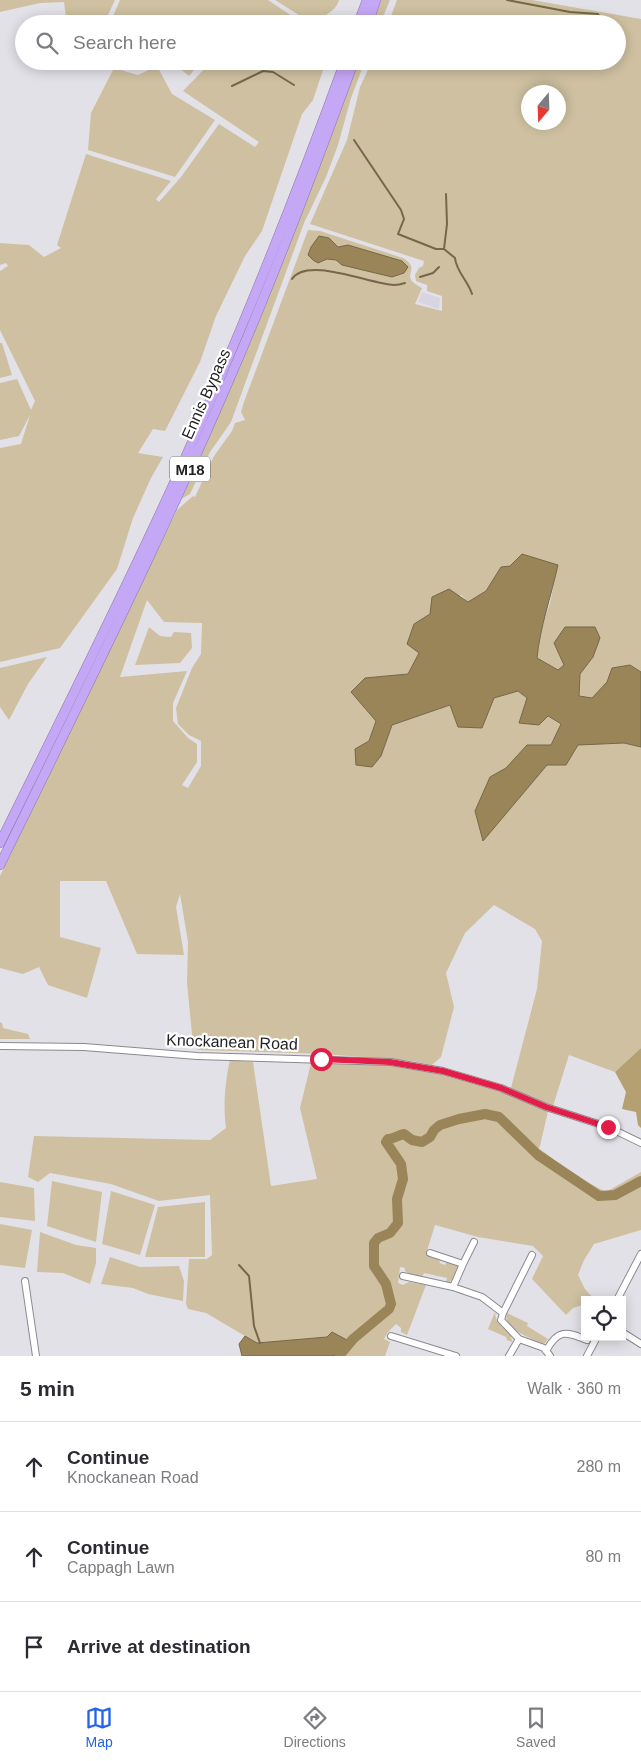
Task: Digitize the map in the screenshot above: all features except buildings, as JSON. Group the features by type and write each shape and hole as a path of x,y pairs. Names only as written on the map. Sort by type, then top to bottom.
{"highway":[{"path":"361,15 367,0"},
{"path":"371,15 376,0"},
{"name":"Ennis Bypass","path":"0,843 114,612 174,483 226,365 282,227 342,70"},
{"name":"Ennis Bypass","path":"0,865 104,654 231,377 306,192 351,70"}],"street":[{"name":"Knockanean Road","path":"0,1046 84,1047 192,1055 390,1062 443,1071 501,1088 546,1107 608,1127 641,1142"},
{"path":"453,1287 474,1242"},
{"path":"430,1253 463,1264"},
{"path":"620,1296 641,1254"},
{"path":"532,1255 501,1320 519,1339 544,1348 548,1353"},
{"path":"403,1276 453,1287 482,1297 503,1313"},
{"path":"25,1281 36,1356"},
{"path":"548,1353 552,1340 562,1334 581,1337"},
{"path":"626,1335 641,1344"},
{"path":"391,1336 456,1356"},
{"path":"509,1356 519,1339"},
{"path":"587,1356 596,1341"}],"shaded area":[{"path":"0,0 115,0 108,15 66,15 64,2 40,3 0,12"},
{"path":"120,0 268,0 290,15 113,15"},
{"path":"275,0 339,0 334,8 325,15 299,15"},
{"path":"381,0 390,0 384,15 375,15"},
{"path":"397,0 532,0 618,15 391,15"},
{"path":"626,16 641,19 641,672 630,665 607,682 592,698 579,696 580,674 593,657 577,628 565,627 564,665 558,670 536,658 541,630 550,603 558,566 501,567 486,591 468,602 461,595 414,624 419,653 408,674 365,678 376,720 369,741 356,765 372,767 381,756 392,725 450,705 518,691 547,716 561,725 551,745 527,745 506,768 490,777 475,811 483,841 547,764 566,765 578,744 624,743 641,747 641,1048 615,1072 569,1055 553,1106 511,1088 537,989 542,941 535,929 494,905 465,933 446,973 454,1007 441,1057 432,1065 412,1061 324,1054 198,1050 193,1044 187,983 188,942 180,894 176,907 184,955 137,954 106,881 60,881 60,937 101,948 87,998 48,985 39,967 23,974 0,968 0,876 177,510 193,496 195,497 214,456 232,431 235,423 245,420 241,412 244,402 308,230 320,231 403,258 411,266 411,280 422,288 415,304 442,311 442,296 427,291 427,285 416,281 415,275 419,268 423,266 424,261 310,224 347,140 360,87 368,70 626,70","holes":["147,600 164,622 202,623 201,654 192,668 176,708 178,724 189,735 201,741 201,766 188,788 182,785 197,762 197,744 188,738 173,721 173,703 187,671 120,677"]},
{"path":"113,70 121,70 138,75 149,70 159,70 172,94 215,120 175,177 88,150 91,113"},
{"path":"182,70 194,70 189,76"},
{"path":"203,70 323,70 313,100 302,114 262,231 245,256 216,316 200,362 165,431 153,429 138,453 163,457 151,478 133,518 117,569 60,648 0,662 0,448 21,444 30,415 19,436 0,440 0,383 17,379 31,410 35,401 0,330 0,271 8,266 6,263 0,265 0,243 29,245 44,257 61,248 57,245 86,154 171,181 156,199 159,202 181,177 219,124 255,147 259,142 183,91"},
{"path":"352,70 362,70 351,98 338,145 326,177 304,223 231,422 210,452 190,494 181,499"},
{"path":"319,236 329,238 338,247 348,245 402,261 408,267 404,273 392,277 342,265 336,260 327,259 318,263 308,255"},
{"path":"422,292 440,298 439,309 418,302"},
{"path":"0,343 2,343 12,375 0,378"},
{"path":"522,554 558,565 543,623 537,658 558,670 564,665 554,643 565,627 595,627 600,638 593,657 580,674 579,696 592,698 607,682 612,668 630,665 641,672 641,747 624,743 578,745 566,765 547,765 483,841 475,811 490,777 506,768 527,745 551,745 561,724 548,716 539,725 519,723 527,698 518,691 494,698 482,728 458,727 450,705 392,725 381,756 372,767 356,765 355,749 369,741 376,721 351,692 365,678 408,674 419,653 407,644 414,624 430,614 432,597 449,589 468,602 486,591 501,567 510,566"},
{"path":"149,627 160,636 171,637 174,632 191,633 192,648 180,663 135,665"},
{"path":"47,657 28,684 9,720 0,707 0,668"},
{"path":"0,1022 3,1028 28,1034 30,1039 0,1039"},
{"path":"641,1048 641,1128 638,1125 636,1112 622,1109 626,1092 615,1072"},
{"path":"230,1060 253,1062 271,1186 317,1179 300,1108 311,1063 381,1064 411,1067 471,1082 548,1111 537,1152 540,1149 574,1175 606,1192 641,1172 641,1230 594,1244 584,1260 578,1275 585,1289 591,1296 581,1296 581,1305 573,1308 566,1315 532,1279 543,1256 533,1246 478,1237 435,1225 426,1254 438,1257 440,1263 445,1265 447,1262 457,1263 459,1266 458,1271 453,1279 446,1283 447,1278 424,1273 422,1277 410,1274 405,1271 405,1268 400,1267 398,1283 403,1285 409,1282 426,1285 407,1335 401,1332 401,1328 396,1324 388,1332 384,1339 390,1342 385,1356 333,1356 347,1340 327,1337 257,1343 206,1313 188,1309 186,1304 189,1259 207,1259 212,1255 210,1195 159,1201 111,1184 50,1173 38,1182 28,1177 34,1136 210,1140 226,1128 225,1094"},
{"path":"52,1181 102,1192 96,1242 47,1226"},
{"path":"0,1182 34,1188 35,1221 0,1217"},
{"path":"111,1191 155,1205 140,1255 102,1244"},
{"path":"205,1202 205,1257 145,1257 158,1207"},
{"path":"0,1224 32,1230 25,1268 0,1265"},
{"path":"40,1232 76,1245 96,1248 96,1263 90,1284 63,1273 37,1272"},
{"path":"110,1257 140,1267 179,1266 184,1281 183,1301 148,1294 133,1288 101,1284"},
{"path":"495,1312 498,1322 509,1334 512,1342 507,1340 506,1337 488,1329"},
{"path":"507,1313 528,1323 527,1326 548,1339 543,1344 525,1336 509,1323 506,1318"},
{"path":"332,1332 347,1340 333,1356 242,1356 239,1344 245,1336 257,1343 327,1337"}],"waterway":[{"path":"507,0 570,12 599,15"},
{"path":"232,86 263,71 273,72 294,85"},
{"path":"354,140 401,210 404,219 398,234 436,249 444,249 455,258 472,294"},
{"path":"444,249 447,224 446,194"},
{"path":"420,277 433,273 439,267"},
{"path":"292,279 300,273 311,270 340,273 383,284 405,283"},
{"path":"339,1356 353,1339 389,1309 391,1304 386,1284 374,1266 374,1243 378,1238 390,1233 398,1223 397,1199 403,1179 401,1164 386,1142 388,1139 404,1134 412,1140 422,1142 430,1137 440,1125 485,1114 499,1117 538,1155 599,1196 615,1195 641,1181"},
{"path":"239,1265 249,1276 254,1326 260,1343"}],"route":[{"path":"321,1059 390,1062 443,1071 501,1088 546,1107 608,1127"}]}
